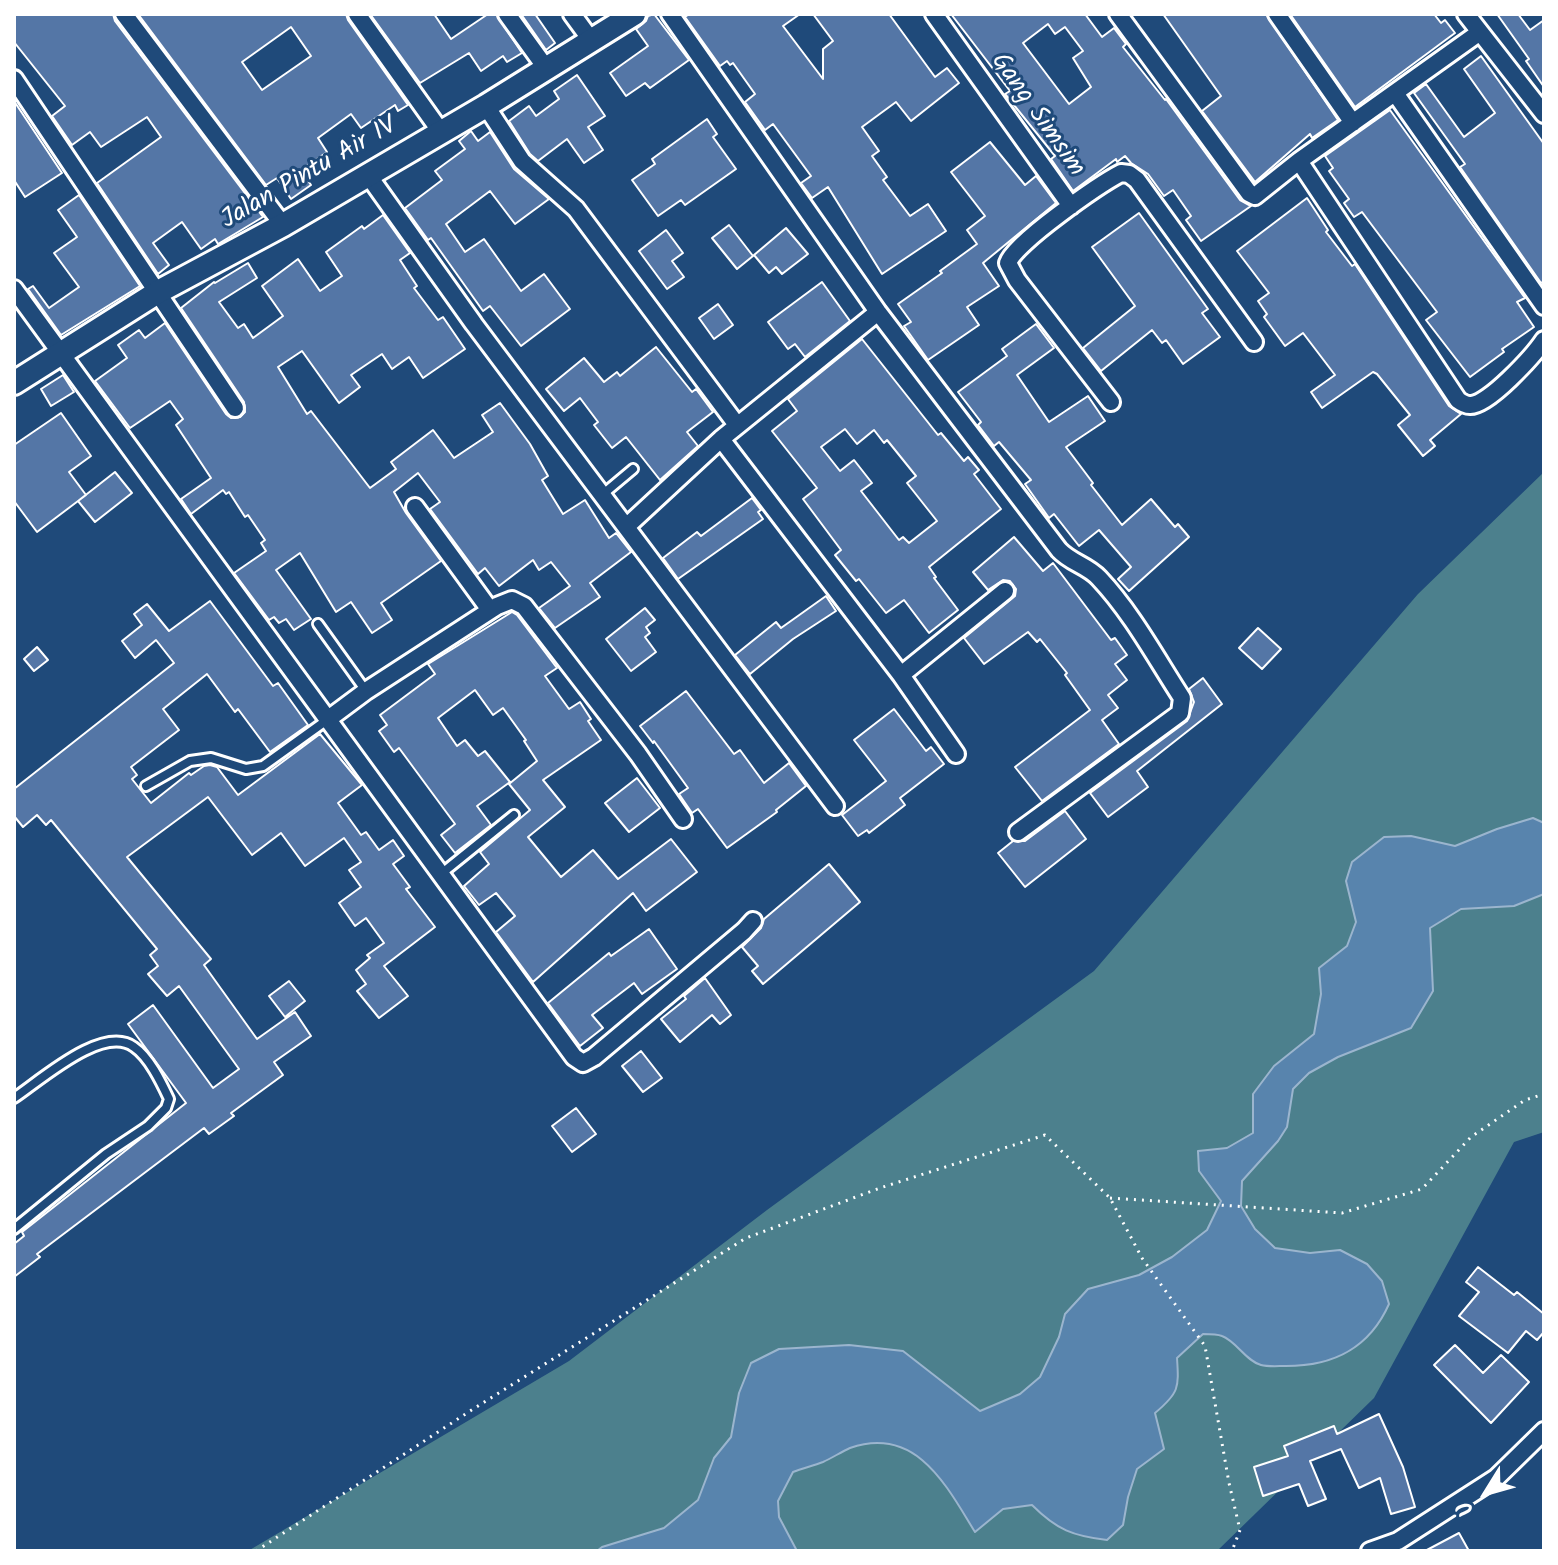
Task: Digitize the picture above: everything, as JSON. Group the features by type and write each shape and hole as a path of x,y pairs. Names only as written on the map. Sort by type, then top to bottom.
{"main road":[{"name":"Jalan Pintu Air IV","path":"14,383 158,292 283,225 486,106 634,14"}],"street":[{"path":"124,14 283,225"},
{"path":"357,14 441,132"},
{"path":"507,14 546,68"},
{"path":"572,14 591,40"},
{"path":"670,14 878,312 1059,550 1068,559 1090,569 1112,593 1182,698 1180,713 1018,832"},
{"name":"Gang Simsim","path":"934,14 1071,206"},
{"path":"1118,14 1249,193 1255,196 1480,32"},
{"path":"1277,14 1353,123"},
{"path":"1466,14 1544,114"},
{"path":"14,79 235,408"},
{"path":"1395,93 1544,306"},
{"path":"486,106 522,161 576,209 737,425"},
{"path":"1299,161 1463,404 1470,406 1486,400 1537,351 1544,340"},
{"path":"1111,402 1017,280 1008,263 1014,251 1071,206 1121,173 1137,180 1254,342"},
{"path":"368,175 601,495 835,806"},
{"path":"14,289 566,1047 583,1063 594,1057 753,921"},
{"path":"626,527 737,425 878,312"},
{"path":"721,439 901,675 956,754"},
{"path":"415,507 490,610"},
{"path":"901,675 1005,591"},
{"path":"327,720 490,610 512,600 524,606 638,754 683,819"},
{"path":"1370,1551 1398,1541 1496,1478 1544,1431"}],"lane":[{"path":"601,495 633,469"},
{"path":"318,624 366,691"},
{"path":"146,786 190,761 211,758 246,769 263,766 327,720"},
{"path":"441,874 514,815"},
{"path":"14,1098 95,1044 114,1039 134,1046 169,1099 166,1108 148,1126 106,1154 14,1229"}],"path":[{"path":"1110,1198 1342,1213 1422,1189 1471,1137 1525,1100 1544,1094"},
{"path":"256,1551 470,1411 746,1238 880,1188 1045,1135 1110,1198 1142,1258 1205,1346 1240,1530 1232,1551"}],"green space":[{"path":"1544,472 1544,1132 1514,1142 1374,1398 1217,1551 248,1551 569,1361 767,1210 1094,971 1418,594"}],"water":[{"path":"1533,818 1544,823 1544,894 1514,906 1461,909 1430,928 1433,991 1411,1028 1338,1057 1309,1073 1293,1089 1287,1127 1242,1181 1241,1206 1255,1229 1275,1248 1310,1253 1340,1250 1367,1264 1382,1281 1389,1304 1381,1320 1360,1343 1348,1352 1319,1363 1270,1366 1256,1363 1222,1336 1203,1334 1177,1358 1176,1389 1155,1413 1164,1449 1137,1469 1123,1525 1107,1540 1066,1530 1032,1505 1003,1509 975,1532 953,1496 926,1464 911,1452 893,1445 873,1443 850,1448 823,1462 793,1472 778,1501 779,1517 797,1551 597,1551 664,1528 698,1500 714,1458 731,1437 739,1393 751,1363 779,1349 849,1345 903,1351 980,1411 1020,1394 1040,1377 1059,1337 1065,1314 1088,1289 1139,1275 1172,1257 1207,1230 1221,1201 1199,1171 1198,1151 1227,1148 1253,1133 1253,1094 1274,1066 1314,1034 1321,994 1319,968 1347,946 1356,922 1346,881 1352,862 1384,837 1411,836 1455,846"}],"building":[{"path":"14,14 113,14 115,21 263,217 218,244 215,239 201,249 182,222 153,243 169,265 158,274 97,183 161,137 147,117 101,147 90,132 72,145 52,116 65,106 14,42"},
{"path":"138,14 346,14 408,105 398,111 395,105 361,128 351,114 318,138 327,152 301,170 311,185 291,199 277,178 266,185","holes":["291,27 311,56 262,90 242,62"]},
{"path":"370,14 434,14 451,39 488,14 496,14 522,53 507,62 503,56 481,71 469,53 420,83"},
{"path":"521,14 535,14 555,43 546,50"},
{"path":"654,14 689,60 650,88 645,83 626,96 610,73 648,46 636,29"},
{"path":"689,14 800,14 783,26 823,79 823,49 833,41 813,14 889,14 935,77 947,68 959,83 911,121 896,102 862,127 879,151 872,156 887,177 883,180 910,216 928,204 946,231 882,274 828,187 812,198 801,183 811,176 773,124 765,130 745,102 755,94 733,63 730,65 727,61 720,66 685,17"},
{"path":"951,14 1085,14 1102,37 1114,28 1126,44 1123,47 1166,99 1240,200 1251,206 1201,241 1186,220 1191,216 1173,190 1164,196 1148,174 1125,156 1117,162 1116,159 1073,191 1051,159 1055,156 1005,94 1010,91","holes":["1048,24 1055,34 1065,27 1083,51 1073,58 1091,87 1069,104 1023,43"]},
{"path":"1163,14 1266,14 1338,120 1312,138 1310,134 1255,182 1202,111 1221,96"},
{"path":"1290,14 1434,14 1441,23 1445,20 1455,33 1355,107"},
{"path":"1497,14 1518,14 1530,30 1544,20 1544,87 1526,61 1529,59"},
{"path":"1481,56 1544,144 1544,281 1541,283 1460,167 1465,164 1414,93 1426,84 1464,137 1495,113 1464,69"},
{"path":"577,75 605,116 588,127 603,150 584,163 567,139 538,161 509,121 529,106 536,116 559,99 554,91"},
{"path":"14,101 62,173 25,197 14,180"},
{"path":"1390,110 1525,298 1517,302 1534,327 1470,377 1426,320 1437,312 1362,212 1354,217 1344,203 1349,199 1329,171 1333,168 1325,156"},
{"path":"707,119 717,134 713,137 736,169 685,205 681,200 658,216 632,180 655,164 652,159"},
{"path":"471,131 478,141 490,132 514,169 549,199 515,224 490,191 446,224 465,252 484,239 521,291 544,274 570,309 521,346 490,306 483,311 431,238 428,240 405,208 442,180 435,171 465,149 459,141"},
{"path":"990,142 1025,185 1036,176 1056,203 983,263 999,286 967,307 979,325 928,360 904,326 911,322 898,304 977,244 967,230 985,216 951,172"},
{"path":"79,195 140,286 61,335 28,289 33,286 49,308 79,287 54,253 77,237 58,210"},
{"path":"1307,198 1328,230 1326,232 1352,266 1355,264 1449,406 1461,414 1430,440 1435,446 1423,456 1398,425 1410,415 1377,374 1373,372 1322,408 1311,392 1335,375 1303,333 1285,346 1264,317 1267,314 1258,301 1269,293 1237,251"},
{"path":"1139,213 1208,309 1202,313 1220,337 1183,364 1166,340 1162,343 1152,330 1101,371 1083,348 1135,306 1092,247"},
{"path":"383,215 410,253 400,260 417,286 414,288 438,320 443,317 465,349 423,378 409,357 392,369 382,354 351,375 360,387 339,403 302,351 278,367 307,414 311,411 370,488 396,469 391,462 433,430 454,458 493,432 482,415 500,403 530,444 548,476 542,480 563,514 585,500 609,538 616,533 631,552 590,583 600,597 555,628 539,608 570,586 551,562 539,570 533,560 499,586 485,568 478,574 430,509 440,502 418,473 394,492 441,561 381,603 392,620 372,633 351,602 336,612 300,553 276,570 311,619 294,630 286,619 279,623 274,617 269,620 234,573 266,551 261,543 265,540 248,515 245,517 229,492 226,494 223,490 191,514 181,499 211,478 176,425 183,419 170,401 130,428 95,381 127,358 118,345 139,330 145,338 165,323 226,414 231,418 240,417 245,412 244,402 181,308 214,282 248,263 257,278 219,302 238,328 244,324 253,338 283,316 262,286 298,259 320,291 342,276 326,252"},
{"path":"729,225 753,256 737,269 712,238"},
{"path":"786,228 808,254 782,274 776,267 769,273 754,255"},
{"path":"666,230 683,253 672,261 684,277 667,289 639,251"},
{"path":"822,282 850,321 805,357 795,344 788,349 768,322"},
{"path":"718,304 733,325 714,339 699,318"},
{"path":"1036,324 1054,348 1017,375 1049,422 1088,396 1105,421 1066,447 1093,483 1091,485 1122,525 1151,499 1175,527 1178,524 1189,537 1129,591 1118,579 1131,567 1099,530 1079,546 1054,514 1049,518 1025,484 1031,480 999,442 994,446 978,425 981,422 958,392 1007,356 1002,349"},
{"path":"862,339 938,435 941,433 964,461 968,457 979,470 974,474 1001,509 929,567 958,610 929,633 904,600 886,613 835,555 841,550 803,499 817,488 772,431 797,411 788,399","holes":["845,429 857,444 874,430 884,443 887,440 916,476 907,483 937,521 909,543 903,537 899,540 861,491 872,483 854,460 840,471 821,447"]},
{"path":"656,347 692,392 696,389 713,412 687,432 698,446 660,480 626,437 612,448 594,425 598,422 580,398 564,411 546,389 584,358 604,382 617,372 620,376"},
{"path":"63,375 74,392 51,406 41,389"},
{"path":"61,413 91,456 69,472 86,495 37,532 14,501 14,445"},
{"path":"115,472 132,493 95,522 78,501"},
{"path":"752,498 761,510 758,512 763,519 678,579 663,558 697,532 701,536"},
{"path":"1014,537 1043,571 1053,563 1111,640 1115,638 1127,655 1115,664 1127,680 1108,695 1118,708 1102,720 1119,744 1042,801 1015,767 1090,710 1065,675 1067,673 1040,639 1037,642 1028,632 984,664 964,638 1015,596 1016,589 1010,581 1003,580 988,590 973,572"},
{"path":"826,596 836,611 793,639 750,674 735,655 776,622 781,628"},
{"path":"210,601 273,686 278,683 308,725 270,752 207,674 163,709 179,730 131,767 137,775 132,779 151,803 189,773 191,775 210,765 217,767 238,795 320,734 362,785 338,803 361,835 366,832 379,850 393,840 404,856 393,864 410,887 406,889 435,927 384,966 408,996 379,1018 357,991 366,984 356,970 370,958 367,955 384,943 366,918 355,926 339,903 361,887 349,870 361,862 344,838 305,866 281,833 252,855 208,797 127,857 211,959 204,965 257,1039 295,1012 311,1036 274,1062 283,1075 231,1113 234,1116 209,1134 204,1128 37,1254 40,1257 14,1277 14,1244 24,1236 22,1232 186,1103 128,1024 153,1005 213,1088 239,1069 179,986 167,996 148,974 158,966 150,955 157,949 51,820 46,825 37,815 23,827 14,816 14,789 174,663 156,640 135,658 122,641 142,625 134,614 147,604 169,631"},
{"path":"645,608 655,620 646,627 650,633 645,637 656,652 631,671 606,639"},
{"path":"512,612 557,668 545,676 569,709 580,702 601,740 543,780 565,807 528,837 561,877 593,850 618,879 671,839 697,872 646,911 633,893 533,982 496,932 515,916 496,893 479,905 464,886 489,864 480,852 530,810 509,784 537,761 526,740 503,708 493,715 475,690 438,718 457,746 465,740 478,756 485,751 510,782 477,806 491,825 455,853 441,835 455,824 399,748 394,752 379,731 387,725 380,715 435,674 428,664"},
{"path":"1258,628 1281,649 1262,669 1239,648"},
{"path":"37,647 48,660 34,671 24,659"},
{"path":"1203,678 1222,704 1137,771 1148,787 1108,817 1090,793 1187,721 1194,702 1189,689"},
{"path":"686,691 734,754 740,750 764,783 789,763 806,786 777,812 727,848 698,809 692,813 679,794 688,788 640,726"},
{"path":"894,709 926,751 931,747 944,764 900,798 905,805 869,833 867,830 858,836 842,815 886,781 854,740"},
{"path":"637,778 660,808 629,832 605,803"},
{"path":"1065,811 1086,839 1025,887 998,853 1013,841 1025,841"},
{"path":"829,864 860,902 763,984 752,971 758,966 742,947 761,928 764,919"},
{"path":"649,929 677,969 642,994 634,983 592,1015 603,1028 580,1046 548,1003 609,953 611,956"},
{"path":"705,978 731,1015 720,1024 712,1015 680,1042 661,1019 686,999 684,996"},
{"path":"289,981 305,1001 285,1017 269,996"},
{"path":"641,1051 662,1078 643,1092 622,1066"},
{"path":"576,1108 596,1134 572,1152 552,1126"},
{"path":"1478,1267 1544,1314 1544,1332 1537,1340 1526,1331 1508,1353 1459,1316 1479,1292 1466,1282"},
{"path":"1455,1345 1483,1373 1501,1355 1529,1382 1491,1423 1434,1365"},
{"path":"1379,1414 1403,1467 1415,1507 1391,1514 1380,1478 1359,1488 1341,1449 1310,1461 1326,1499 1308,1506 1299,1484 1263,1496 1254,1467 1288,1456 1284,1446 1334,1426 1337,1434"},
{"path":"1459,1533 1469,1551 1425,1551"}]}
